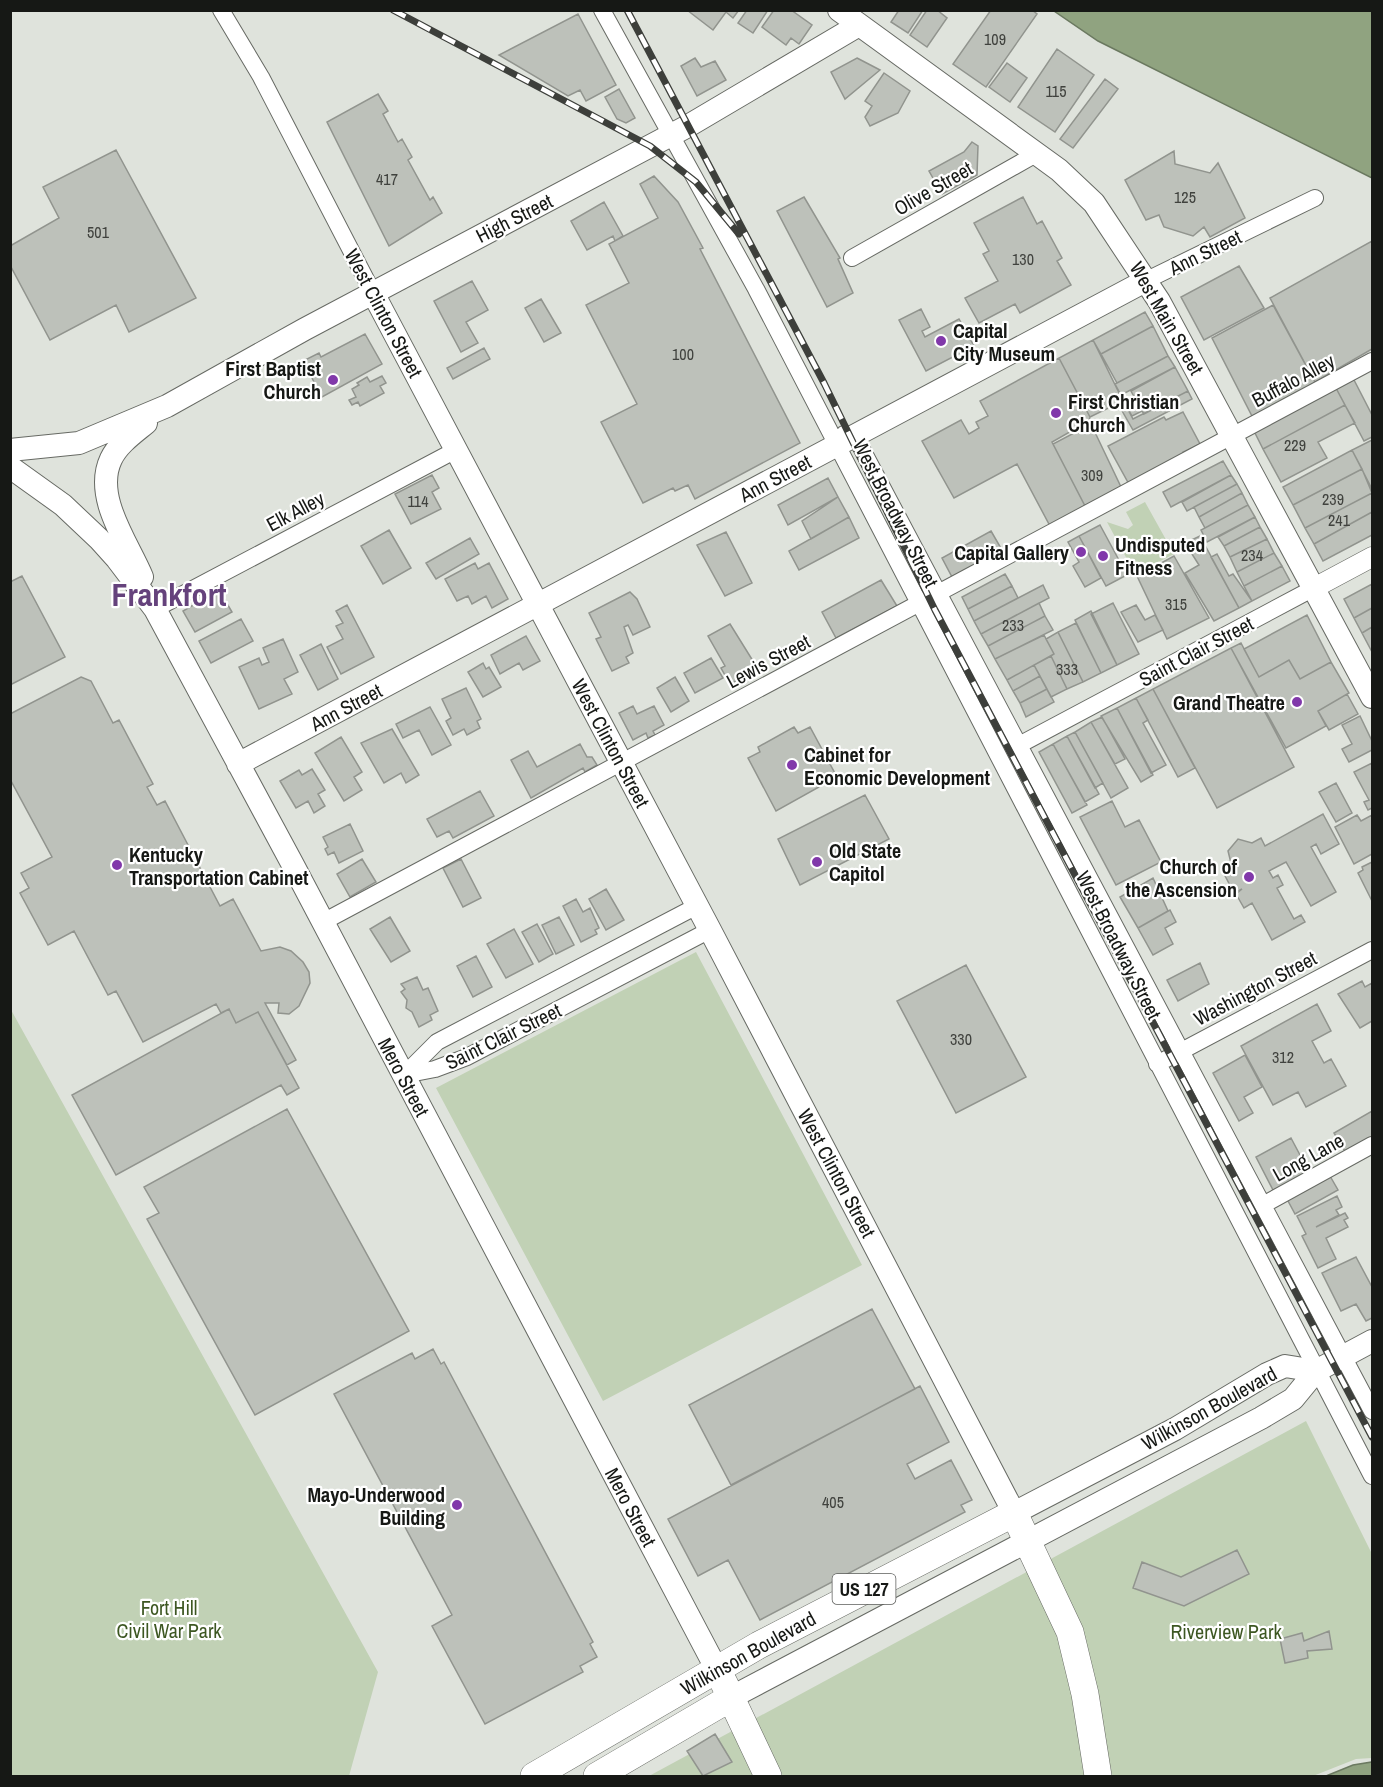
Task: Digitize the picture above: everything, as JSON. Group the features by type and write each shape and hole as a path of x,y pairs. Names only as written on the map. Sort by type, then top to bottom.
{"highway":[{"name":"Wilkinson Boulevard","path":"534,1776 716,1668 1014,1513"},
{"path":"1014,1513 1070,1632 1098,1776"},
{"path":"716,1668 732,1697 768,1776"},
{"name":"Wilkinson Boulevard","path":"597,1776 732,1697"}],"main road":[{"name":"West Main Street","path":"839,10 1072,180 1094,203 1148,280 1372,697"},
{"name":"High Street","path":"10,450 79,443 167,405 670,135 788,69 859,25"},
{"name":"Ann Street","path":"238,764 538,606 841,438 1148,280"},
{"name":"West Clinton Street","path":"373,293 710,930 1014,1513"},
{"name":"High Street","path":"155,609 109,503 105,481 111,460 118,450 167,405"},
{"name":"Mero Street","path":"10,467 63,505 117,559 155,609 323,922 716,1668"},
{"path":"1316,1371 1372,1341"},
{"name":"Wilkinson Boulevard","path":"1014,1513 1175,1429 1267,1374 1285,1366 1316,1371"},
{"name":"Wilkinson Boulevard","path":"732,1697 1293,1399 1316,1371"}],"street":[{"name":"West Clinton Street","path":"221,10 261,77 373,293"},
{"name":"West Broadway Street","path":"602,10 841,438 939,593 1372,1411"},
{"name":"Olive Street","path":"852,258 1036,154"},
{"name":"Ann Street","path":"1148,280 1315,198"},
{"name":"Buffalo Alley","path":"1233,436 1372,362"},
{"name":"Lewis Street","path":"323,922 1233,436"},
{"name":"West Broadway Street","path":"841,438 919,604 1372,1476"},
{"name":"Elk Alley","path":"155,609 456,450"},
{"name":"Saint Clair Street","path":"1019,745 1372,557"},
{"path":"1078,911 1100,898"},
{"name":"Saint Clair Street","path":"404,1075 437,1042 697,906"},
{"name":"Saint Clair Street","path":"404,1075 435,1069 467,1057 710,930"},
{"name":"Washington Street","path":"1157,1064 1372,950"},
{"name":"Long Lane","path":"1263,1205 1372,1145"}],"green space":[{"path":"1145,502 1174,554 1135,574 1107,522 1128,529 1133,525 1126,512"},
{"path":"696,952 862,1265 603,1401 436,1088"},
{"name":"Fort Hill Civil War Park","path":"10,1008 378,1672 349,1776 11,1776"},
{"name":"Riverview Park","path":"1306,1421 1372,1554 1372,1758 1356,1759 1313,1776 649,1776"}],"shaded area":[{"path":"1054,11 1372,11 1372,178 1098,41"},
{"path":"1372,1762 1372,1776 1326,1776 1353,1765"}],"building":[{"path":"687,10 739,10 733,18 726,12 713,30"},
{"path":"747,10 768,10 753,33 738,23"},
{"path":"774,10 791,10 812,25 799,44 791,38 786,45 762,27"},
{"path":"899,10 923,10 908,33 891,22"},
{"path":"927,10 937,10 947,18 927,47 910,35"},
{"path":"991,10 1032,10 1037,14 986,87 953,64"},
{"path":"578,14 616,85 586,101 580,90 568,96 499,55"},
{"path":"1057,49 1094,75 1055,132 1018,107"},
{"path":"695,58 701,67 715,61 726,80 697,96 681,66"},
{"path":"857,58 880,70 845,99 831,72"},
{"path":"1007,63 1027,78 1010,102 989,87"},
{"path":"884,73 910,91 898,113 870,126 865,117 872,106 865,101"},
{"path":"1105,79 1118,89 1073,148 1060,139"},
{"path":"619,89 635,118 626,123 617,119 605,97"},
{"path":"378,94 388,111 383,114 398,142 402,139 412,157 408,160 430,200 433,197 442,213 389,246 327,122"},
{"path":"972,142 978,146 977,175 942,194 929,171 964,152"},
{"path":"116,150 196,298 129,332 116,305 50,340 10,265 10,246 59,218 43,187"},
{"path":"1174,151 1175,164 1210,173 1218,163 1245,218 1210,237 1204,227 1193,236 1164,227 1159,215 1146,220 1125,180"},
{"path":"654,176 678,202 800,443 695,499 688,485 675,491 673,488 643,503 601,422 637,404 586,305 629,283 609,244 658,218 640,184"},
{"path":"804,197 840,258 838,259 853,293 827,307 777,211"},
{"path":"1023,197 1037,224 1042,221 1062,258 1057,261 1071,285 1020,313 1015,304 979,323 965,298 998,281 983,254 989,251 974,223"},
{"path":"604,202 623,236 615,241 613,236 587,250 571,221"},
{"path":"1372,241 1372,349 1315,382 1270,298"},
{"path":"1239,266 1264,308 1204,340 1181,297"},
{"path":"472,281 488,310 466,322 478,343 461,352 434,301"},
{"path":"541,299 561,333 544,342 525,308"},
{"path":"1273,305 1317,386 1254,420 1212,338"},
{"name":"Capital City Museum","path":"921,309 930,327 922,331 925,337 959,319 974,346 926,371 899,320"},
{"path":"1145,312 1153,326 1101,354 1093,340"},
{"path":"1153,326 1168,356 1117,383 1101,354"},
{"name":"First Baptist Church","path":"365,334 382,364 322,397 303,361 319,353 321,357"},
{"path":"1093,340 1123,401 1090,417 1059,358"},
{"path":"484,348 490,359 453,379 447,368"},
{"path":"1168,356 1175,367 1121,395 1115,384"},
{"path":"1059,358 1090,417 1089,421 1052,442 1085,506 1050,526 1017,464 954,498 922,441 961,420 969,434 979,428 976,422 988,416 980,401"},
{"path":"1175,367 1188,391 1144,414 1142,411 1132,416 1128,409 1138,404 1131,391"},
{"path":"382,376 386,383 380,386 384,393 360,406 358,402 352,405 349,400 356,397 352,389 359,385 357,383 367,377 370,382"},
{"path":"1353,378 1372,415 1372,437 1364,441 1336,388"},
{"path":"1336,388 1345,405 1263,449 1254,431"},
{"path":"1188,391 1192,399 1133,430 1121,409 1126,406 1133,419"},
{"path":"1345,405 1355,423 1318,442 1327,458 1281,482 1263,449"},
{"path":"1183,412 1200,444 1183,452 1185,456 1130,486 1108,446 1164,417 1166,420"},
{"path":"1091,424 1121,487 1085,506 1053,444"},
{"path":"1372,440 1372,489 1352,450"},
{"path":"1352,450 1362,469 1293,505 1283,487"},
{"path":"1223,461 1231,475 1171,507 1163,492"},
{"path":"1362,469 1372,493 1305,528 1293,505"},
{"path":"432,475 439,488 432,492 441,509 411,524 395,494"},
{"path":"1231,475 1237,484 1187,511 1182,502"},
{"path":"828,478 838,497 788,525 778,505"},
{"path":"1237,484 1242,493 1199,517 1194,507"},
{"path":"1242,493 1248,505 1205,528 1199,517"},
{"path":"1372,493 1372,512 1314,544 1305,528"},
{"path":"838,497 849,517 811,539 802,521"},
{"path":"1248,505 1255,517 1207,542 1201,530"},
{"path":"1372,512 1372,535 1323,561 1314,544"},
{"path":"849,517 859,538 799,570 789,551"},
{"path":"1255,517 1260,527 1224,546 1218,537"},
{"name":"Undisputed Fitness","path":"1100,525 1127,575 1106,586 1079,536"},
{"path":"1260,527 1267,539 1230,557 1224,546"},
{"path":"389,530 411,568 383,584 361,546"},
{"path":"991,531 1002,550 952,577 942,558"},
{"path":"726,532 752,583 725,596 697,545"},
{"name":"Capital Gallery","path":"1079,536 1101,578 1085,587 1073,566 1079,562 1068,542"},
{"path":"1200,536 1239,608 1214,621 1185,573 1199,565 1185,543"},
{"path":"470,538 479,554 436,579 426,563"},
{"path":"1267,539 1274,553 1237,572 1230,557"},
{"path":"1274,553 1282,566 1244,586 1237,572"},
{"path":"1217,554 1229,576 1233,574 1252,601 1239,608 1211,557"},
{"path":"1174,556 1209,618 1167,639 1137,576"},
{"path":"475,563 478,569 489,563 508,599 492,608 486,596 472,604 468,596 457,601 445,579"},
{"path":"1282,566 1290,581 1252,601 1244,586"},
{"path":"1005,574 1012,586 968,609 962,597"},
{"path":"22,576 65,657 10,685 10,582"},
{"path":"881,580 897,606 836,638 822,612"},
{"path":"1372,584 1372,608 1354,618 1344,599"},
{"path":"1043,585 1049,598 981,634 974,621"},
{"path":"1012,586 1018,598 974,621 968,609"},
{"path":"219,590 232,612 195,632 183,611"},
{"path":"630,592 637,599 650,627 633,635 628,625 624,627 633,653 626,657 629,663 612,671 596,639 601,637 589,613"},
{"path":"1039,603 1045,616 988,646 981,634"},
{"path":"1113,603 1139,654 1117,665 1091,614"},
{"path":"347,605 374,657 341,674 327,647 343,639 336,626 343,623 336,611"},
{"path":"1136,605 1145,620 1155,615 1163,630 1138,642 1121,612"},
{"path":"1372,608 1372,627 1362,633 1354,618"},
{"path":"1091,611 1117,665 1101,673 1075,620"},
{"path":"1307,615 1331,662 1300,679 1289,660 1259,677 1244,649"},
{"path":"1045,616 1053,630 995,659 988,646"},
{"path":"241,619 253,641 211,663 199,641"},
{"path":"1076,623 1101,673 1083,682 1058,632"},
{"path":"730,624 758,669 730,684 721,668 725,666 708,636"},
{"path":"1372,627 1372,652 1362,633"},
{"path":"1058,632 1083,682 1067,689 1051,656 1054,654 1046,639"},
{"path":"1044,635 1054,654 1007,680 995,659"},
{"path":"526,636 540,661 523,670 519,663 500,674 491,655"},
{"path":"283,639 298,672 284,679 292,694 259,709 239,667 259,658 262,665 269,662 263,648"},
{"name":"Grand Theatre","path":"1241,643 1259,677 1289,660 1300,679 1331,662 1349,693 1318,711 1326,726 1286,748 1231,648"},
{"path":"321,644 338,679 318,690 300,655"},
{"path":"1231,648 1294,767 1217,808 1153,689"},
{"path":"1051,656 1067,689 1051,697 1034,665"},
{"path":"711,658 723,678 695,693 684,673"},
{"path":"483,663 486,669 489,667 501,687 483,697 468,672"},
{"path":"1034,665 1040,676 1013,691 1007,680"},
{"path":"1040,676 1047,689 1020,703 1013,691"},
{"name":"Kentucky Transportation Cabinet","path":"81,677 91,681 113,723 119,720 153,784 147,787 157,805 165,801 220,906 233,899 261,951 280,947 291,951 303,962 309,972 310,983 299,1006 289,1014 278,1013 279,1003 265,1003 296,1060 287,1065 258,1012 236,1023 229,1009 221,1013 216,1004 143,1042 116,991 108,995 74,931 48,945 20,893 29,888 21,873 52,857 10,779 10,714"},
{"path":"675,677 689,701 671,712 657,688"},
{"path":"466,688 481,719 477,721 480,728 467,735 464,729 453,735 446,721 451,718 442,699"},
{"path":"1047,689 1054,702 1026,717 1020,703"},
{"path":"1153,689 1195,768 1178,777 1136,698"},
{"path":"1347,694 1358,714 1329,730 1318,711"},
{"path":"1136,698 1148,720 1143,723 1166,765 1151,773 1117,708"},
{"path":"633,706 637,714 654,706 664,725 653,731 655,735 648,738 646,733 633,740 619,713"},
{"path":"430,707 451,745 432,755 419,730 403,738 396,724"},
{"path":"1117,708 1153,775 1141,782 1101,716"},
{"path":"1360,716 1372,741 1372,750 1349,762 1342,749 1352,744 1342,725"},
{"path":"1102,717 1125,759 1115,764 1091,722"},
{"path":"1091,722 1128,788 1111,798 1075,732"},
{"name":"Cabinet for Economic Development","path":"794,727 798,733 810,727 837,777 776,811 748,758 760,752 758,747"},
{"path":"392,729 419,775 406,783 401,773 384,783 361,743"},
{"path":"1075,732 1103,783 1095,788 1067,736"},
{"path":"1067,736 1099,794 1085,802 1053,744"},
{"path":"341,737 362,772 354,777 362,790 344,801 315,753"},
{"path":"580,744 587,757 592,757 597,765 585,772 583,768 531,798 511,760 528,751 537,767"},
{"path":"1053,744 1087,805 1072,813 1039,752"},
{"path":"1372,763 1372,808 1368,810 1364,802 1369,800 1354,772"},
{"path":"312,769 325,790 318,794 325,806 314,813 308,801 296,808 280,781 299,770 302,775"},
{"path":"1336,783 1352,813 1336,822 1319,792"},
{"path":"480,791 494,816 453,838 449,831 437,837 427,819"},
{"name":"Old State Capitol","path":"865,795 889,839 800,885 778,839"},
{"path":"1112,801 1125,827 1139,820 1161,862 1116,885 1080,817"},
{"name":"Church of the Ascension","path":"1323,814 1339,844 1321,854 1316,844 1311,847 1336,892 1311,906 1286,862 1269,871 1273,878 1278,875 1283,885 1277,888 1294,919 1301,915 1305,922 1272,940 1252,903 1244,908 1236,894 1242,889 1234,893 1221,868 1231,863 1228,851 1238,839 1252,843 1261,838 1265,846"},
{"path":"1357,815 1361,821 1372,815 1372,854 1354,864 1335,827"},
{"path":"350,824 363,851 339,863 334,852 328,855 325,849 328,847 323,837"},
{"path":"362,859 376,882 350,897 337,874"},
{"path":"461,859 481,898 463,907 443,868"},
{"path":"1372,862 1372,901 1358,873 1363,870 1362,867"},
{"path":"1153,878 1168,911 1138,928 1120,897"},
{"path":"606,889 624,920 606,930 589,899"},
{"path":"576,899 583,912 590,908 599,928 595,930 597,934 581,942 563,906"},
{"path":"1170,910 1176,922 1165,928 1173,944 1153,955 1138,928"},
{"path":"390,917 410,951 391,962 370,929"},
{"path":"559,917 574,945 556,954 542,925"},
{"path":"537,924 553,954 539,962 522,932"},
{"path":"514,929 533,964 506,978 487,944"},
{"path":"476,956 492,987 473,997 457,966"},
{"path":"1200,963 1209,984 1178,1001 1167,980"},
{"path":"966,965 1026,1077 956,1113 897,1001"},
{"path":"417,977 423,990 428,988 438,1011 430,1015 432,1020 419,1027 412,1012 406,1008 407,1000 401,992 405,989 401,984"},
{"path":"1362,981 1365,987 1372,983 1372,1021 1360,1028 1338,994"},
{"path":"1317,1004 1331,1031 1312,1041 1324,1063 1331,1059 1346,1086 1306,1107 1298,1092 1273,1105 1241,1046"},
{"path":"229,1009 236,1023 258,1012 299,1088 287,1095 281,1085 116,1175 72,1095"},
{"path":"1245,1055 1262,1087 1244,1097 1253,1113 1239,1121 1213,1073"},
{"path":"287,1109 409,1331 255,1415 147,1219 159,1213 144,1187"},
{"path":"1372,1111 1372,1138 1346,1153 1334,1133"},
{"path":"1291,1138 1310,1174 1274,1192 1256,1157"},
{"path":"1330,1176 1338,1190 1295,1214 1287,1199"},
{"path":"1337,1196 1342,1207 1336,1210 1339,1215 1316,1227 1345,1213 1348,1218 1344,1220 1348,1227 1326,1238 1336,1259 1318,1268 1302,1236 1306,1234 1297,1216"},
{"path":"1356,1257 1372,1287 1372,1318 1366,1321 1356,1304 1341,1311 1322,1273"},
{"path":"872,1309 915,1389 731,1485 689,1405"},
{"name":"Mayo-Underwood Building","path":"433,1349 441,1364 444,1362 593,1642 590,1644 597,1657 580,1666 583,1672 485,1724 432,1626 452,1615 334,1394 412,1353 415,1359"},
{"path":"920,1386 949,1442 907,1464 915,1479 951,1460 972,1500 961,1505 965,1512 760,1620 728,1560 698,1576 668,1519"},
{"path":"1237,1550 1249,1574 1184,1606 1133,1588 1142,1562 1181,1577"},
{"path":"1329,1631 1332,1649 1307,1651 1308,1658 1285,1663 1280,1639 1302,1633 1304,1641"},
{"path":"715,1734 732,1762 703,1776 687,1751"}],"railway":[{"path":"393,10 650,146 696,182 739,234"},
{"path":"627,10 824,383 935,610 1372,1437"}],"place":[{"name":"Capital City Museum","path":"941,341"},
{"name":"First Baptist Church","path":"333,380"},
{"name":"First Christian Church","path":"1056,413"},
{"name":"Capital Gallery","path":"1081,552"},
{"name":"Undisputed Fitness","path":"1103,556"},
{"name":"Grand Theatre","path":"1297,702"},
{"name":"Cabinet for Economic Development","path":"792,765"},
{"name":"Old State Capitol","path":"817,862"},
{"name":"Kentucky Transportation Cabinet","path":"117,865"},
{"name":"Church of the Ascension","path":"1249,877"},
{"name":"Mayo-Underwood Building","path":"457,1505"}],"district":[{"name":"Frankfort","path":"169,594"}]}
